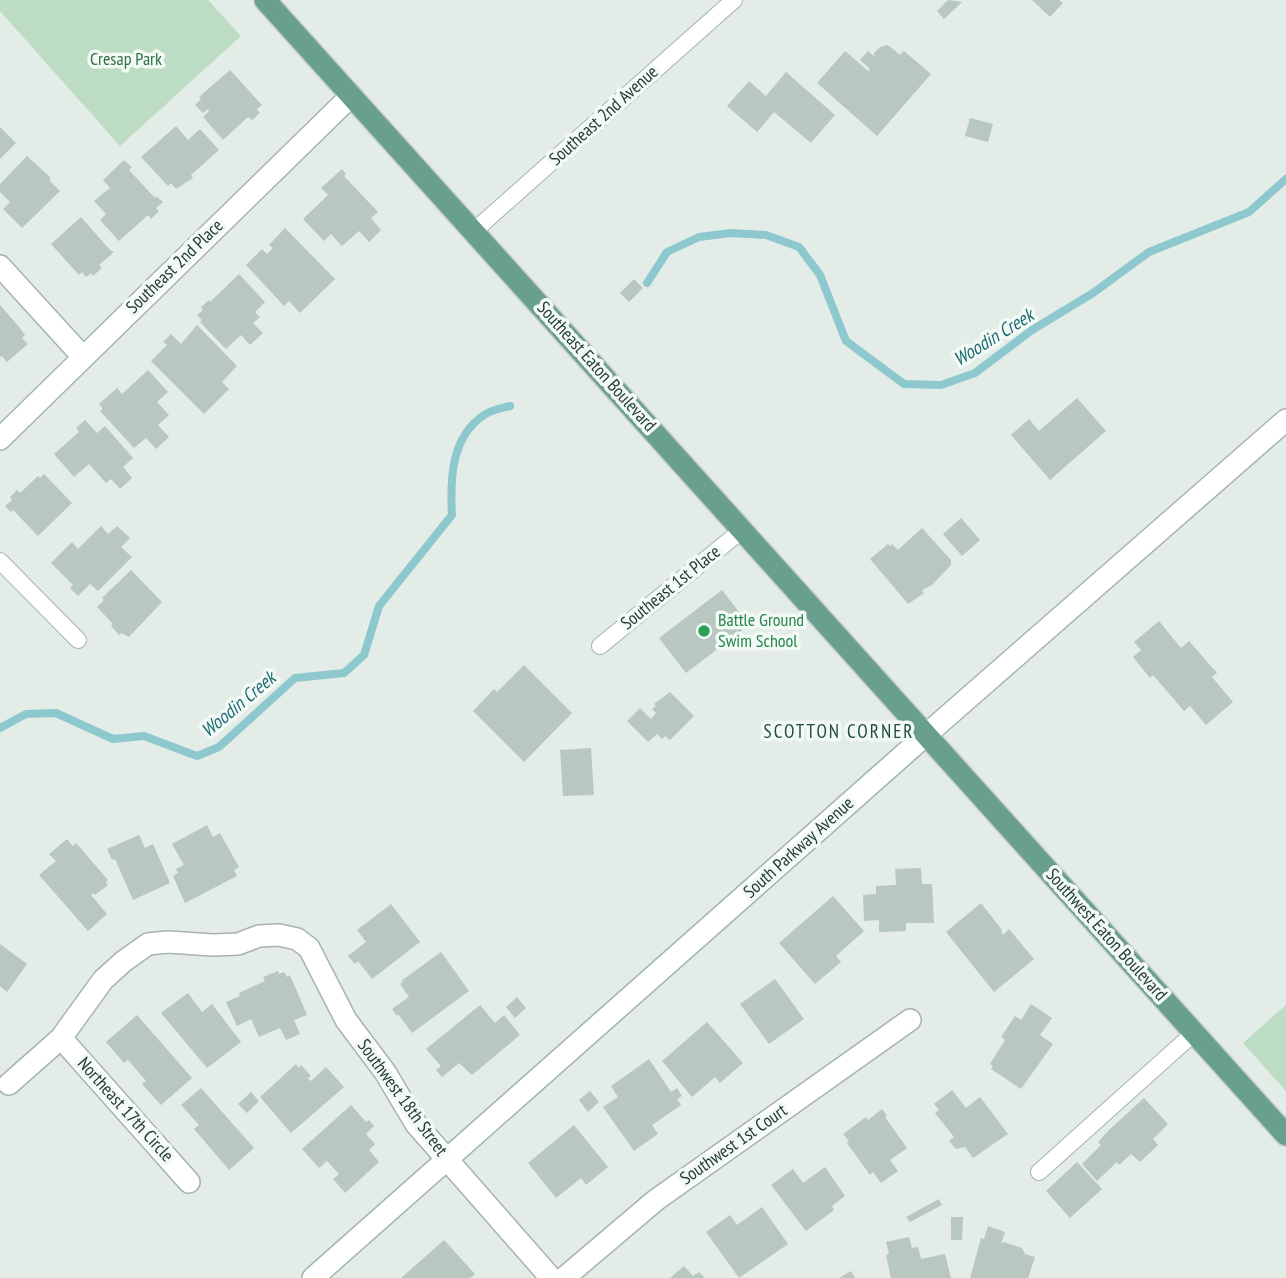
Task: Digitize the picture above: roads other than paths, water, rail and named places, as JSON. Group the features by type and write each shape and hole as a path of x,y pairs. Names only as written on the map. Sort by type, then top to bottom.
{"main road":[{"name":"Southeast Eaton Boulevard","path":"265,0 927,734"},
{"name":"Southwest Eaton Boulevard","path":"927,734 1286,1135"}],"street":[{"name":"Southeast 2nd Place","path":"0,439 351,96"},
{"path":"0,266 83,357"},
{"name":"South Parkway Avenue","path":"313,1278 1286,420"},
{"name":"Southwest 18th Street","path":"61,1038 103,980 148,944 238,944 259,936 279,935 297,939 309,948 346,1020 385,1072 416,1124 551,1278"},
{"name":"Southwest 1st Court","path":"564,1278 656,1200 910,1020"},
{"path":"9,1083 61,1038"},
{"name":"Northeast 17th Circle","path":"61,1038 189,1182"}],"lane":[{"name":"Southeast 2nd Avenue","path":"474,231 734,0"},
{"name":"Southeast 1st Place","path":"600,646 742,530"},
{"path":"0,561 78,640"},
{"path":"1039,1172 1194,1033"}],"waterway":[{"name":"Woodin Creek","path":"647,283 667,252 699,237 731,233 766,235 799,247 820,275 846,341 904,384 941,385 975,373 1032,330 1093,293 1149,252 1249,212 1286,179"},
{"name":"Woodin Creek","path":"0,728 26,714 56,713 113,739 144,736 197,756 219,747 295,678 344,673 364,655 379,606 452,515 455,460 465,435 484,415 510,406"}],"place":[{"name":"Battle Ground Swim School","path":"704,631"}],"district":[{"name":"SCOTTON CORNER","path":"839,733"}],"park label":[{"name":"Cresap Park","path":"126,60"}]}
